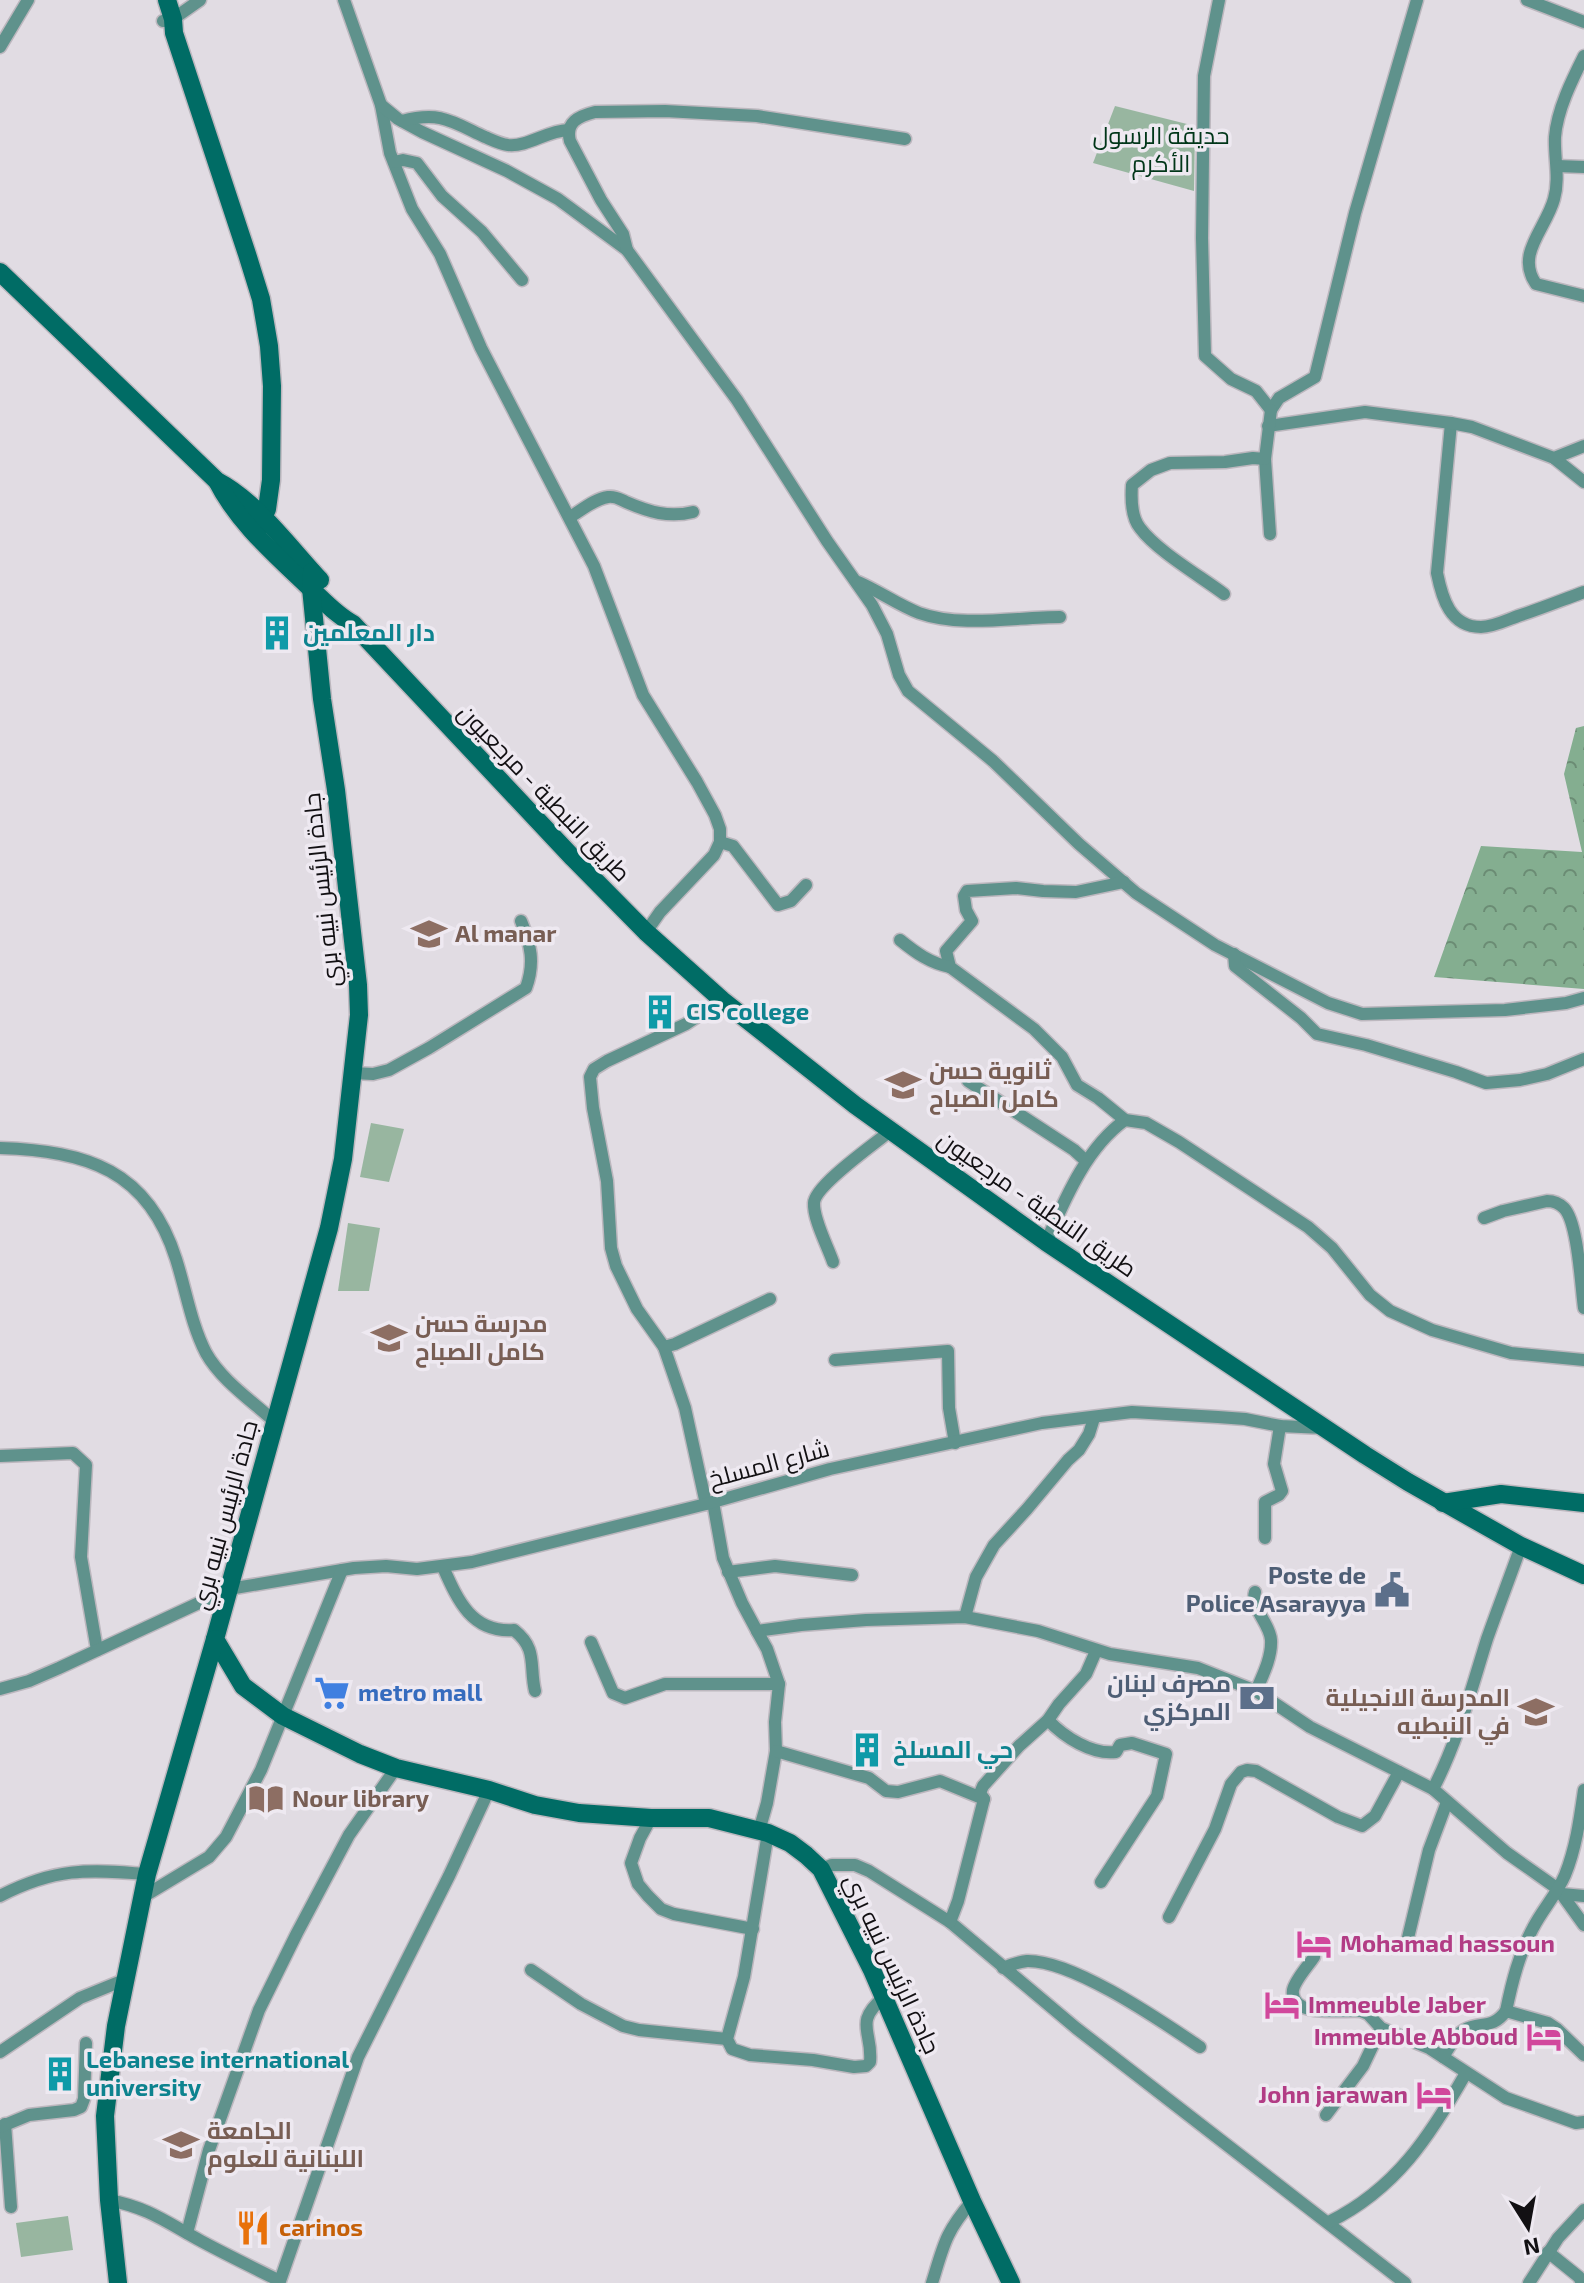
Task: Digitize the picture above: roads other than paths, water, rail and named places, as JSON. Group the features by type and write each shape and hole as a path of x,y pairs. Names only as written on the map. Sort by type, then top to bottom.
{"main road":[{"path":"157,0 170,25 247,254 263,311 272,386 271,480 270,498 260,526"},
{"path":"167,0 170,25"},
{"name":"طريق النبطية - مرجعيون","path":"0,272 217,481 229,488 260,526 307,576 348,613 353,624 562,847 646,932 722,1000 890,1131 1046,1242 1323,1428 1443,1503 1521,1546 1581,1569"},
{"name":"جادة الرئيس نبيه بري","path":"307,576 305,615 319,670 356,961 359,1015 343,1159 329,1228 215,1639 243,1686 283,1716 396,1768 489,1790 535,1805 579,1813 709,1818 763,1832 790,1843 821,1869 872,1970 1011,2283"},
{"path":"1443,1503 1501,1494 1584,1503"},
{"path":"118,2283 109,2200 105,2116 124,1980 147,1874 215,1639"}],"street":[{"path":"0,47 28,0"},
{"path":"170,25 200,0"},
{"path":"344,0 381,105 390,153 412,209 440,254 481,348 594,566 643,695 715,815 720,829 720,842 714,855 660,912 646,932"},
{"path":"1219,0 1204,76 1202,238 1205,356 1231,379 1256,391 1271,410"},
{"path":"1270,534 1265,459 1271,410 1279,398 1315,377 1355,213 1417,0"},
{"path":"1527,0 1584,22"},
{"path":"1584,56 1558,122 1554,199 1529,254 1527,267 1536,284 1584,296"},
{"path":"381,105 422,132 507,171 558,199 627,250 737,400 880,618 899,675 908,691 993,761 1079,844 1124,882 1191,930 1234,954 1328,1003 1362,1014 1505,1010 1584,998"},
{"path":"402,121 438,116 497,143 516,145 547,133 568,130 576,119 595,112 665,111 757,116 905,139"},
{"path":"568,130 570,141 623,234 627,250"},
{"path":"394,162 417,163 442,196 482,232 522,280"},
{"path":"1557,166 1584,167"},
{"path":"1268,426 1365,412 1451,423 1472,427 1554,458 1584,482"},
{"path":"1451,423 1437,573 1442,597 1449,611 1467,624 1480,627 1584,592"},
{"path":"1554,458 1584,446"},
{"path":"1224,594 1159,547 1138,527 1131,498 1132,485 1151,470 1170,463 1265,459"},
{"path":"570,517 599,499 614,496 664,515 693,512"},
{"path":"855,581 931,616 970,620 1060,617"},
{"path":"720,842 733,846 778,905 791,901 806,885"},
{"path":"950,967 946,951 972,921 966,910 964,896 967,891 1016,888 1076,892 1124,882"},
{"path":"352,1073 373,1074 389,1070 526,988 532,971 532,955 521,921"},
{"path":"900,940 920,956 950,967 1021,1017 1062,1057 1077,1085 1125,1120 1146,1123 1296,1217 1332,1248 1370,1295 1390,1311 1432,1330 1511,1353 1584,1360"},
{"path":"1234,954 1235,966 1317,1034 1330,1038 1366,1045 1486,1083 1547,1074 1584,1059"},
{"path":"722,1000 686,1024 607,1061 594,1069 590,1077 607,1181 611,1248 616,1266 637,1309 664,1347 685,1408 723,1558 767,1649 779,1684 776,1751 763,1832 753,1929 727,2039 732,2049 750,2055 866,2066 871,2055 867,2016 884,1997"},
{"path":"968,1081 1086,1161"},
{"path":"1046,1242 1086,1161 1112,1129 1125,1120"},
{"path":"833,1262 816,1215 814,1202 818,1191 890,1131"},
{"path":"0,1148 78,1158 119,1175 137,1190 167,1231 207,1354 222,1373 275,1422"},
{"path":"1484,1218 1547,1201 1563,1207 1571,1222 1584,1308"},
{"path":"664,1347 770,1299"},
{"path":"835,1360 948,1351 949,1408 955,1443"},
{"name":"شارع المسلخ","path":"0,1689 29,1681 229,1589 342,1570 386,1566 417,1569 443,1567 494,1557 830,1469 1042,1423 1132,1412 1245,1419 1280,1426 1323,1428"},
{"path":"965,1617 976,1577 994,1545 1079,1450 1094,1418"},
{"path":"1265,1538 1265,1502 1282,1491 1274,1464 1280,1426"},
{"path":"0,1456 73,1453 86,1465 81,1557 97,1650"},
{"path":"1433,1789 1470,1700 1487,1640 1521,1546"},
{"path":"728,1572 775,1566 852,1575"},
{"path":"443,1567 452,1589 478,1622 497,1631 514,1630 526,1639 533,1660 531,1674 535,1691"},
{"path":"141,1898 209,1857 226,1837 261,1770 342,1570"},
{"path":"1255,1592 1254,1602 1267,1624 1271,1640 1269,1657 1256,1691"},
{"path":"757,1631 866,1620 965,1617 1038,1631 1096,1651 1198,1668 1256,1691 1310,1727 1433,1789 1507,1853 1560,1892 1584,1925"},
{"path":"591,1642 613,1693 625,1698 665,1684 779,1684"},
{"path":"950,1922 984,1799 980,1793 988,1780 1048,1720 1086,1674 1096,1651"},
{"path":"1048,1720 1070,1739 1101,1751 1116,1752 1120,1745 1132,1743 1166,1754 1157,1796 1101,1882"},
{"path":"776,1751 869,1778 886,1791 898,1792 940,1781 984,1799"},
{"path":"187,2233 209,2150 259,2010 349,1835 396,1768"},
{"path":"1169,1917 1215,1829 1231,1784 1241,1772 1256,1771 1338,1817 1362,1826 1375,1816 1399,1772"},
{"path":"109,2200 157,2215 281,2282 358,2057 489,1790"},
{"path":"1443,2057 1459,2033 1470,2027 1495,2023 1506,2011 1517,1965 1533,1927 1560,1892 1574,1849 1584,1790"},
{"path":"1407,1942 1429,1850 1447,1802"},
{"path":"651,1818 631,1863 638,1884 648,1896 661,1909 674,1914 753,1929"},
{"path":"821,1869 832,1865 855,1865 950,1922 1076,2028 1405,2283"},
{"path":"0,1896 23,1884 63,1872 106,1870 147,1874"},
{"path":"1560,1892 1584,1896"},
{"path":"1314,1957 1294,1987 1296,2001 1314,2011 1361,2011 1381,2028 1418,2042 1506,2098 1576,2123 1584,2122"},
{"path":"1003,1968 1026,1961 1070,1971 1200,2047"},
{"path":"531,1970 581,2004 623,2026 727,2039"},
{"path":"0,2052 80,1998 124,1980"},
{"path":"1506,2011 1548,2023 1584,2055"},
{"path":"1326,2115 1363,2066 1381,2028"},
{"path":"11,2207 3,2125 29,2115 81,2107 86,2043"},
{"path":"1329,2222 1351,2210 1395,2176 1427,2137 1466,2073"},
{"path":"932,2283 952,2224 972,2201"},
{"path":"1529,2283 1572,2220 1584,2210"},
{"path":"1548,2252 1579,2277 1582,2283"}],"place":[{"name":"دار المعلمين","path":"277,633"},
{"name":"Al manar","path":"429,934"},
{"name":"CIS college","path":"660,1012"},
{"name":"ثانوية حسن كامل الصباح","path":"903,1085"},
{"name":"مدرسة حسن كامل الصباح","path":"389,1338"},
{"name":"Poste de Police Asarayya","path":"1392,1590"},
{"name":"metro mall","path":"332,1693"},
{"name":"مصرف لبنان المركزي","path":"1257,1698"},
{"name":"المدرسة الانجيلية في النبطيه","path":"1536,1712"},
{"name":"حي المسلخ","path":"867,1750"},
{"name":"Nour library","path":"266,1799"},
{"name":"Mohamad hassoun","path":"1314,1944"},
{"name":"Immeuble Jaber","path":"1282,2005"},
{"name":"Immeuble Abboud","path":"1544,2037"},
{"name":"Lebanese international university","path":"60,2074"},
{"name":"John jarawan","path":"1434,2095"},
{"name":"الجامعة اللبنانية للعلوم","path":"181,2145"},
{"name":"carinos","path":"253,2228"}],"park label":[{"name":"حديقة الرسول الأكرم","path":"1161,150"}]}
